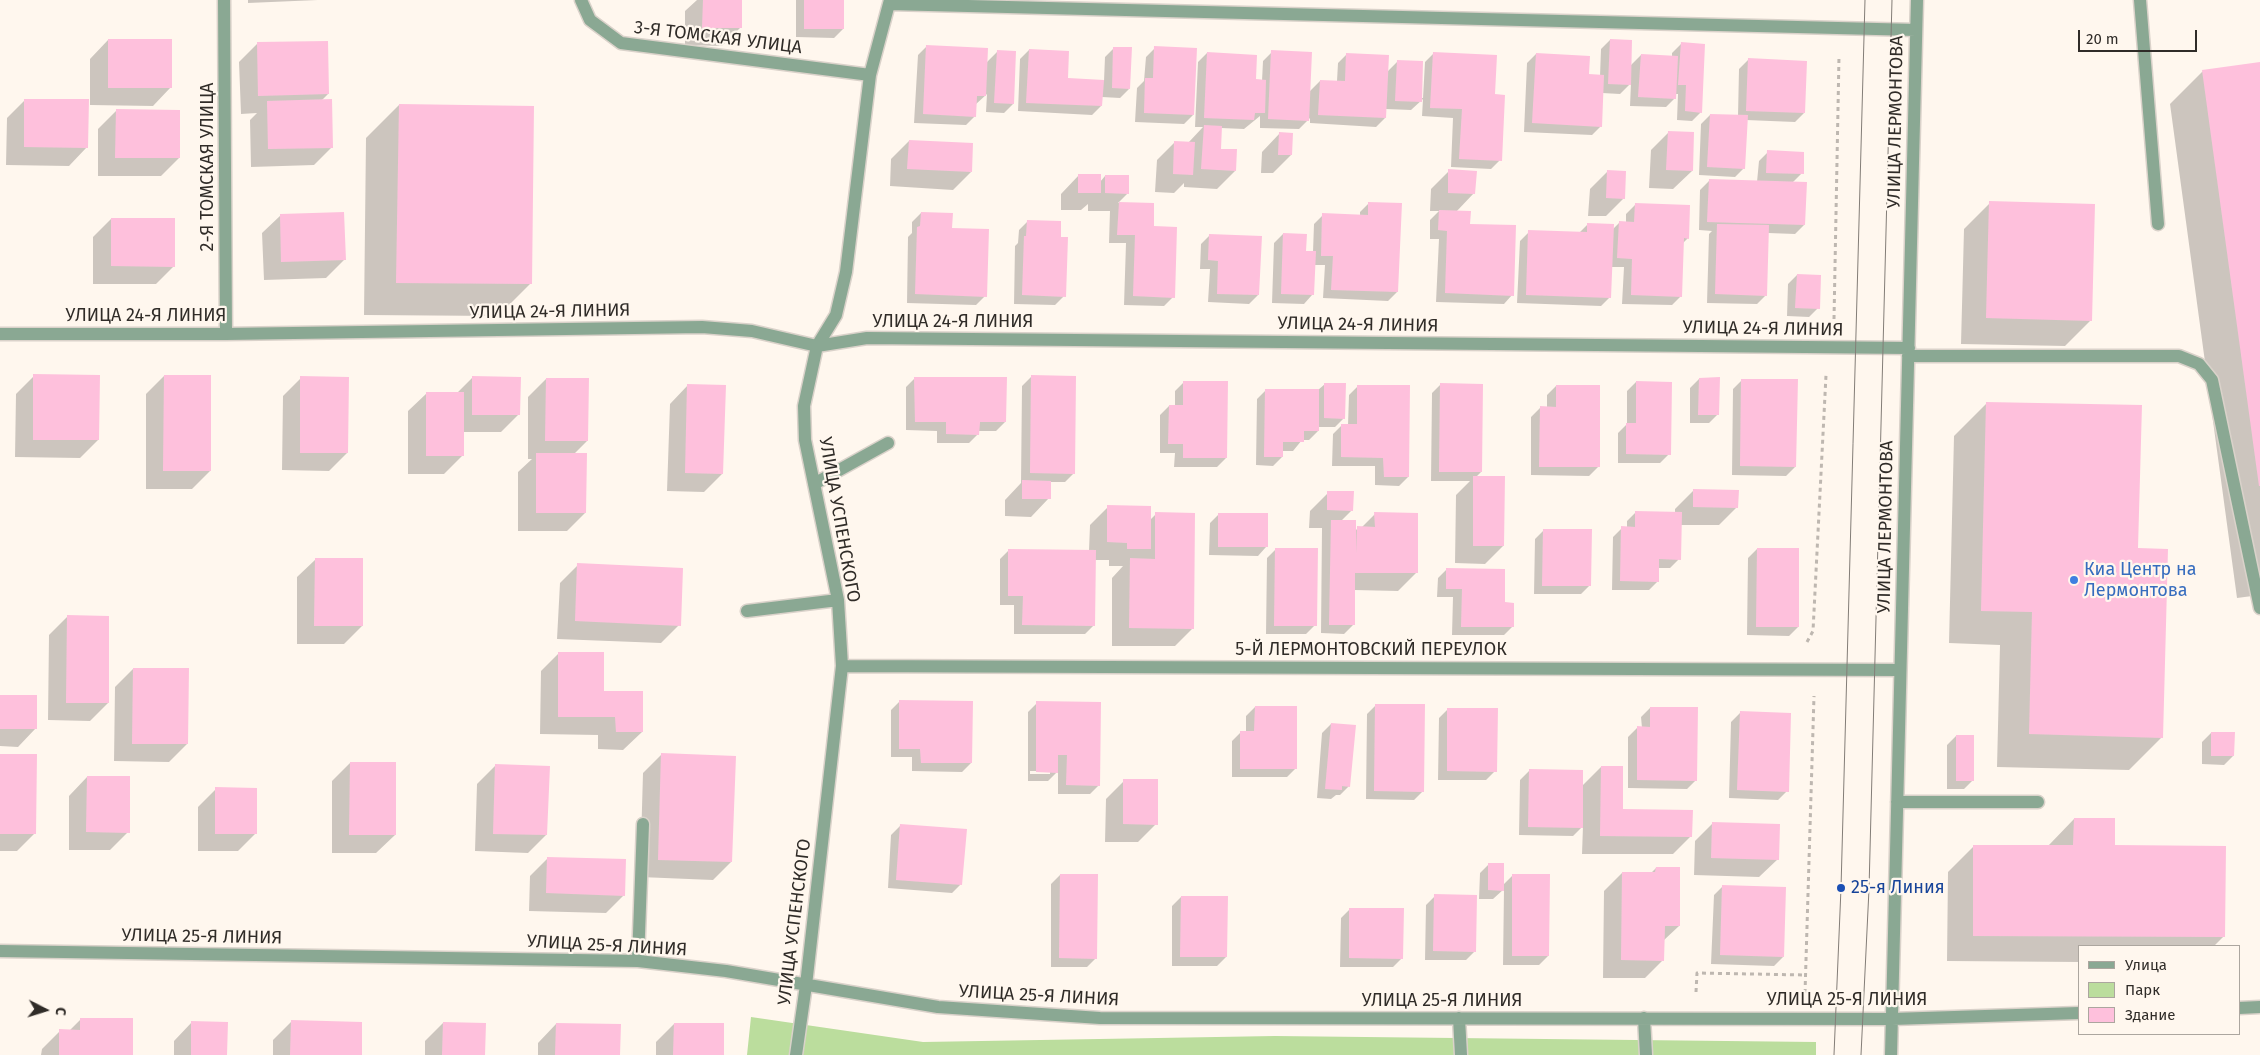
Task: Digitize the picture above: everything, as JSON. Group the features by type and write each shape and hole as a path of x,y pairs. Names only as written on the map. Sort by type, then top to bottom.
{"street":[{"name":"2-Я ТОМСКАЯ УЛИЦА","path":"224,0 226,334"},
{"name":"3-Я ТОМСКАЯ УЛИЦА","path":"581,0 590,20 621,43 870,74"},
{"name":"УЛИЦА ЛЕРМОНТОВА","path":"1891,1055 1917,0"},
{"path":"2140,0 2158,224"},
{"name":"УЛИЦА УСПЕНСКОГО","path":"796,1055 806,985 842,666 838,600 805,440 804,406 817,346 836,315 846,272 870,74 889,2"},
{"path":"889,2 1916,30"},
{"name":"УЛИЦА 24-Я ЛИНИЯ","path":"0,334 226,334 702,327 752,331 817,346 876,338 2179,356 2199,364 2212,380 2260,608"},
{"path":"814,484 888,443"},
{"path":"747,611 838,600"},
{"name":"5-Й ЛЕРМОНТОВСКИЙ ПЕРЕУЛОК","path":"842,666 1900,670"},
{"path":"1897,802 2038,802"},
{"path":"638,961 643,824"},
{"name":"УЛИЦА 25-Я ЛИНИЯ","path":"0,951 638,961 726,971 938,1007 1100,1018 1892,1019 2078,1013"},
{"path":"2240,1008 2260,1007"},
{"path":"1458,1018 1461,1055"},
{"path":"1644,1018 1646,1055"}],"path":[{"path":"1804,1018 1815,669"},
{"path":"1697,973 1806,975"}],"green space":[{"path":"751,1017 923,1042 1275,1036 1816,1042 1816,1055 747,1055"}],"building":[{"path":"703,0 742,0 742,28 702,28"},
{"path":"804,0 844,0 844,29 804,29"},
{"path":"108,39 172,39 172,88 108,88"},
{"path":"1610,39 1632,40 1631,85 1608,84"},
{"path":"328,41 329,94 258,96 257,42"},
{"path":"1681,42 1705,44 1702,113 1685,111 1686,85 1678,85"},
{"path":"926,45 988,48 986,96 977,96 976,117 923,114"},
{"path":"1154,46 1197,48 1194,115 1144,113 1145,78 1153,78"},
{"path":"1113,47 1132,47 1130,89 1112,88"},
{"path":"1029,49 1069,51 1068,78 1104,80 1102,106 1026,103"},
{"path":"997,50 1016,51 1014,104 994,103"},
{"path":"1271,50 1312,52 1309,121 1268,119"},
{"path":"1207,52 1257,55 1256,79 1266,80 1265,113 1255,113 1254,120 1204,118"},
{"path":"1433,52 1497,55 1495,94 1505,95 1502,161 1459,159 1462,109 1430,108"},
{"path":"1346,53 1389,55 1386,118 1318,115 1320,80 1345,81"},
{"path":"1536,53 1590,56 1589,74 1604,75 1602,127 1532,123"},
{"path":"1641,54 1678,56 1676,99 1638,97"},
{"path":"1748,58 1807,61 1805,113 1746,111"},
{"path":"1397,60 1423,61 1422,102 1395,101"},
{"path":"2260,62 2260,486 2259,486 2202,70"},
{"path":"24,99 89,99 88,148 24,147"},
{"path":"332,99 333,148 268,149 267,101"},
{"path":"399,104 534,106 532,284 396,283"},
{"path":"116,109 180,110 180,158 115,158"},
{"path":"1710,114 1748,115 1745,169 1707,167"},
{"path":"1204,125 1222,126 1221,149 1237,149 1236,171 1201,169"},
{"path":"1668,131 1694,132 1693,171 1666,170"},
{"path":"1279,132 1293,133 1292,155 1278,155"},
{"path":"909,140 973,143 972,172 907,169"},
{"path":"1174,141 1195,142 1193,175 1173,174"},
{"path":"1767,150 1804,152 1804,174 1766,173"},
{"path":"1448,169 1477,171 1475,194 1448,193"},
{"path":"1607,170 1626,171 1625,199 1606,198"},
{"path":"1078,174 1101,174 1101,193 1078,193"},
{"path":"1105,175 1129,175 1129,194 1105,193"},
{"path":"1709,179 1807,182 1805,225 1707,222"},
{"path":"1989,201 2095,204 2092,321 1986,318"},
{"path":"1119,202 1154,203 1154,226 1177,227 1175,298 1133,296 1135,235 1117,235"},
{"path":"1368,202 1402,203 1398,292 1331,290 1333,256 1321,256 1322,213 1368,215"},
{"path":"1635,203 1690,205 1689,239 1684,238 1682,297 1631,295 1632,259 1617,258 1619,221 1634,222"},
{"path":"1439,210 1471,211 1470,224 1516,225 1514,296 1445,293 1447,231 1438,230"},
{"path":"344,212 346,260 281,262 280,214"},
{"path":"921,212 953,213 952,228 989,229 987,297 915,294 917,227 920,226"},
{"path":"111,218 175,218 175,267 111,266"},
{"path":"1027,220 1061,221 1061,237 1068,237 1066,297 1022,295 1024,236 1026,236"},
{"path":"1587,223 1614,224 1611,298 1526,295 1528,230 1587,232"},
{"path":"1717,224 1769,225 1767,296 1715,294"},
{"path":"1283,233 1307,234 1306,251 1316,251 1314,295 1281,294"},
{"path":"1209,234 1262,236 1259,295 1217,294 1218,261 1208,260"},
{"path":"1797,274 1821,275 1820,309 1795,308"},
{"path":"33,374 100,375 99,440 33,440"},
{"path":"164,375 211,375 211,471 163,471"},
{"path":"1031,375 1076,376 1075,474 1030,473"},
{"path":"300,376 349,377 348,453 300,453"},
{"path":"472,376 521,377 520,415 472,415"},
{"path":"914,377 1007,377 1006,422 980,422 979,435 946,434 946,422 915,422"},
{"path":"1720,377 1719,415 1698,415 1699,378"},
{"path":"546,378 589,378 588,441 545,441"},
{"path":"1741,379 1798,379 1796,467 1740,466"},
{"path":"1183,381 1228,381 1227,458 1183,458 1183,444 1168,444 1169,405 1183,405"},
{"path":"1636,381 1672,382 1671,455 1626,454 1626,423 1636,423"},
{"path":"1324,383 1346,383 1345,419 1324,418"},
{"path":"1440,383 1483,384 1482,472 1439,472"},
{"path":"687,384 726,385 723,474 685,473"},
{"path":"1357,385 1410,385 1409,477 1384,477 1383,458 1341,457 1341,424 1357,424"},
{"path":"1556,385 1600,385 1600,467 1539,467 1540,406 1556,407"},
{"path":"1265,389 1319,389 1319,431 1304,431 1304,442 1283,442 1283,457 1264,457"},
{"path":"426,392 464,392 464,456 426,456"},
{"name":"Киа Центр на Лермонтова","path":"1986,402 2142,405 2138,548 2168,549 2163,738 2029,734 2032,612 1981,611"},
{"path":"536,453 587,453 586,513 536,513"},
{"path":"1473,476 1505,476 1504,546 1473,546"},
{"path":"1022,480 1051,481 1051,499 1022,499"},
{"path":"1693,489 1739,490 1738,508 1693,507"},
{"path":"1327,491 1354,491 1353,511 1327,510"},
{"path":"1107,505 1151,506 1151,549 1127,549 1127,543 1107,542"},
{"path":"1635,511 1682,512 1681,560 1659,559 1659,582 1620,581 1621,526 1635,527"},
{"path":"1155,512 1195,513 1194,629 1129,628 1130,558 1155,559"},
{"path":"1374,512 1418,513 1418,573 1355,573 1355,625 1329,625 1331,520 1356,520 1356,554 1357,526 1375,527"},
{"path":"1218,513 1268,513 1268,547 1218,547"},
{"path":"1543,529 1592,529 1591,586 1542,586"},
{"path":"1275,548 1318,548 1317,626 1274,626"},
{"path":"1757,548 1799,548 1799,627 1756,627"},
{"path":"1008,549 1096,550 1095,626 1022,625 1023,596 1008,596"},
{"path":"315,558 363,558 363,626 314,626"},
{"path":"577,563 683,568 681,626 575,621"},
{"path":"1446,568 1505,569 1505,602 1514,603 1514,627 1461,627 1462,589 1446,589"},
{"path":"67,615 109,616 109,703 66,703"},
{"path":"558,652 604,652 604,691 643,691 643,732 616,732 615,717 558,717"},
{"path":"133,668 189,668 188,744 132,744"},
{"path":"0,695 37,695 37,729 0,729"},
{"path":"899,700 973,701 972,763 921,763 920,749 899,749"},
{"path":"1036,701 1101,702 1100,786 1066,785 1067,755 1058,755 1058,773 1036,772"},
{"path":"1375,704 1425,704 1424,792 1374,791"},
{"path":"1255,706 1297,706 1297,769 1240,769 1240,731 1254,731"},
{"path":"1650,707 1698,707 1697,781 1637,780 1637,726 1650,727"},
{"path":"1447,708 1498,708 1497,772 1447,771"},
{"path":"1740,711 1791,713 1789,792 1737,790"},
{"path":"1331,723 1356,725 1350,787 1342,786 1342,790 1325,789"},
{"path":"2211,732 2235,732 2234,756 2211,756"},
{"path":"1956,735 1974,735 1974,781 1956,781"},
{"path":"661,753 736,756 732,862 658,860"},
{"path":"0,754 37,754 36,834 0,834"},
{"path":"350,762 396,762 396,835 349,835"},
{"path":"495,764 550,766 547,835 493,834"},
{"path":"1601,766 1623,766 1623,809 1693,810 1692,837 1600,836"},
{"path":"1529,769 1583,770 1583,828 1528,827"},
{"path":"87,776 130,776 130,833 86,832"},
{"path":"1123,779 1158,779 1158,825 1123,824"},
{"path":"215,787 257,788 257,834 215,834"},
{"path":"2074,818 2115,818 2115,845 2226,846 2225,937 1973,936 1973,845 2073,845"},
{"path":"1712,822 1780,824 1779,860 1711,858"},
{"path":"900,824 967,829 962,885 896,880"},
{"path":"547,857 626,859 625,896 546,893"},
{"path":"1488,863 1504,863 1504,891 1488,890"},
{"path":"1656,867 1680,867 1680,926 1665,926 1664,961 1621,960 1622,872 1655,872"},
{"path":"1060,874 1098,874 1097,959 1059,958"},
{"path":"1512,874 1550,874 1549,956 1512,956"},
{"path":"1722,885 1786,887 1784,957 1720,955"},
{"path":"1434,894 1477,895 1476,952 1433,951"},
{"path":"1181,896 1228,896 1227,957 1180,957"},
{"path":"1349,908 1404,908 1403,959 1349,958"},
{"path":"80,1018 133,1018 133,1055 59,1055 59,1029 80,1030"},
{"path":"291,1020 362,1022 362,1055 290,1055"},
{"path":"191,1021 228,1022 227,1055 191,1055"},
{"path":"443,1022 486,1023 485,1055 442,1055"},
{"path":"556,1023 621,1024 620,1055 555,1055"},
{"path":"674,1023 724,1023 724,1055 673,1055"}],"tram line":[{"path":"1834,1055 1841,888 1865,0"},
{"path":"1861,1055 1869,889 1892,0"}],"place":[{"name":"Киа Центр на Лермонтова","path":"2074,580"},
{"name":"25-я Линия","path":"1841,888"}]}
